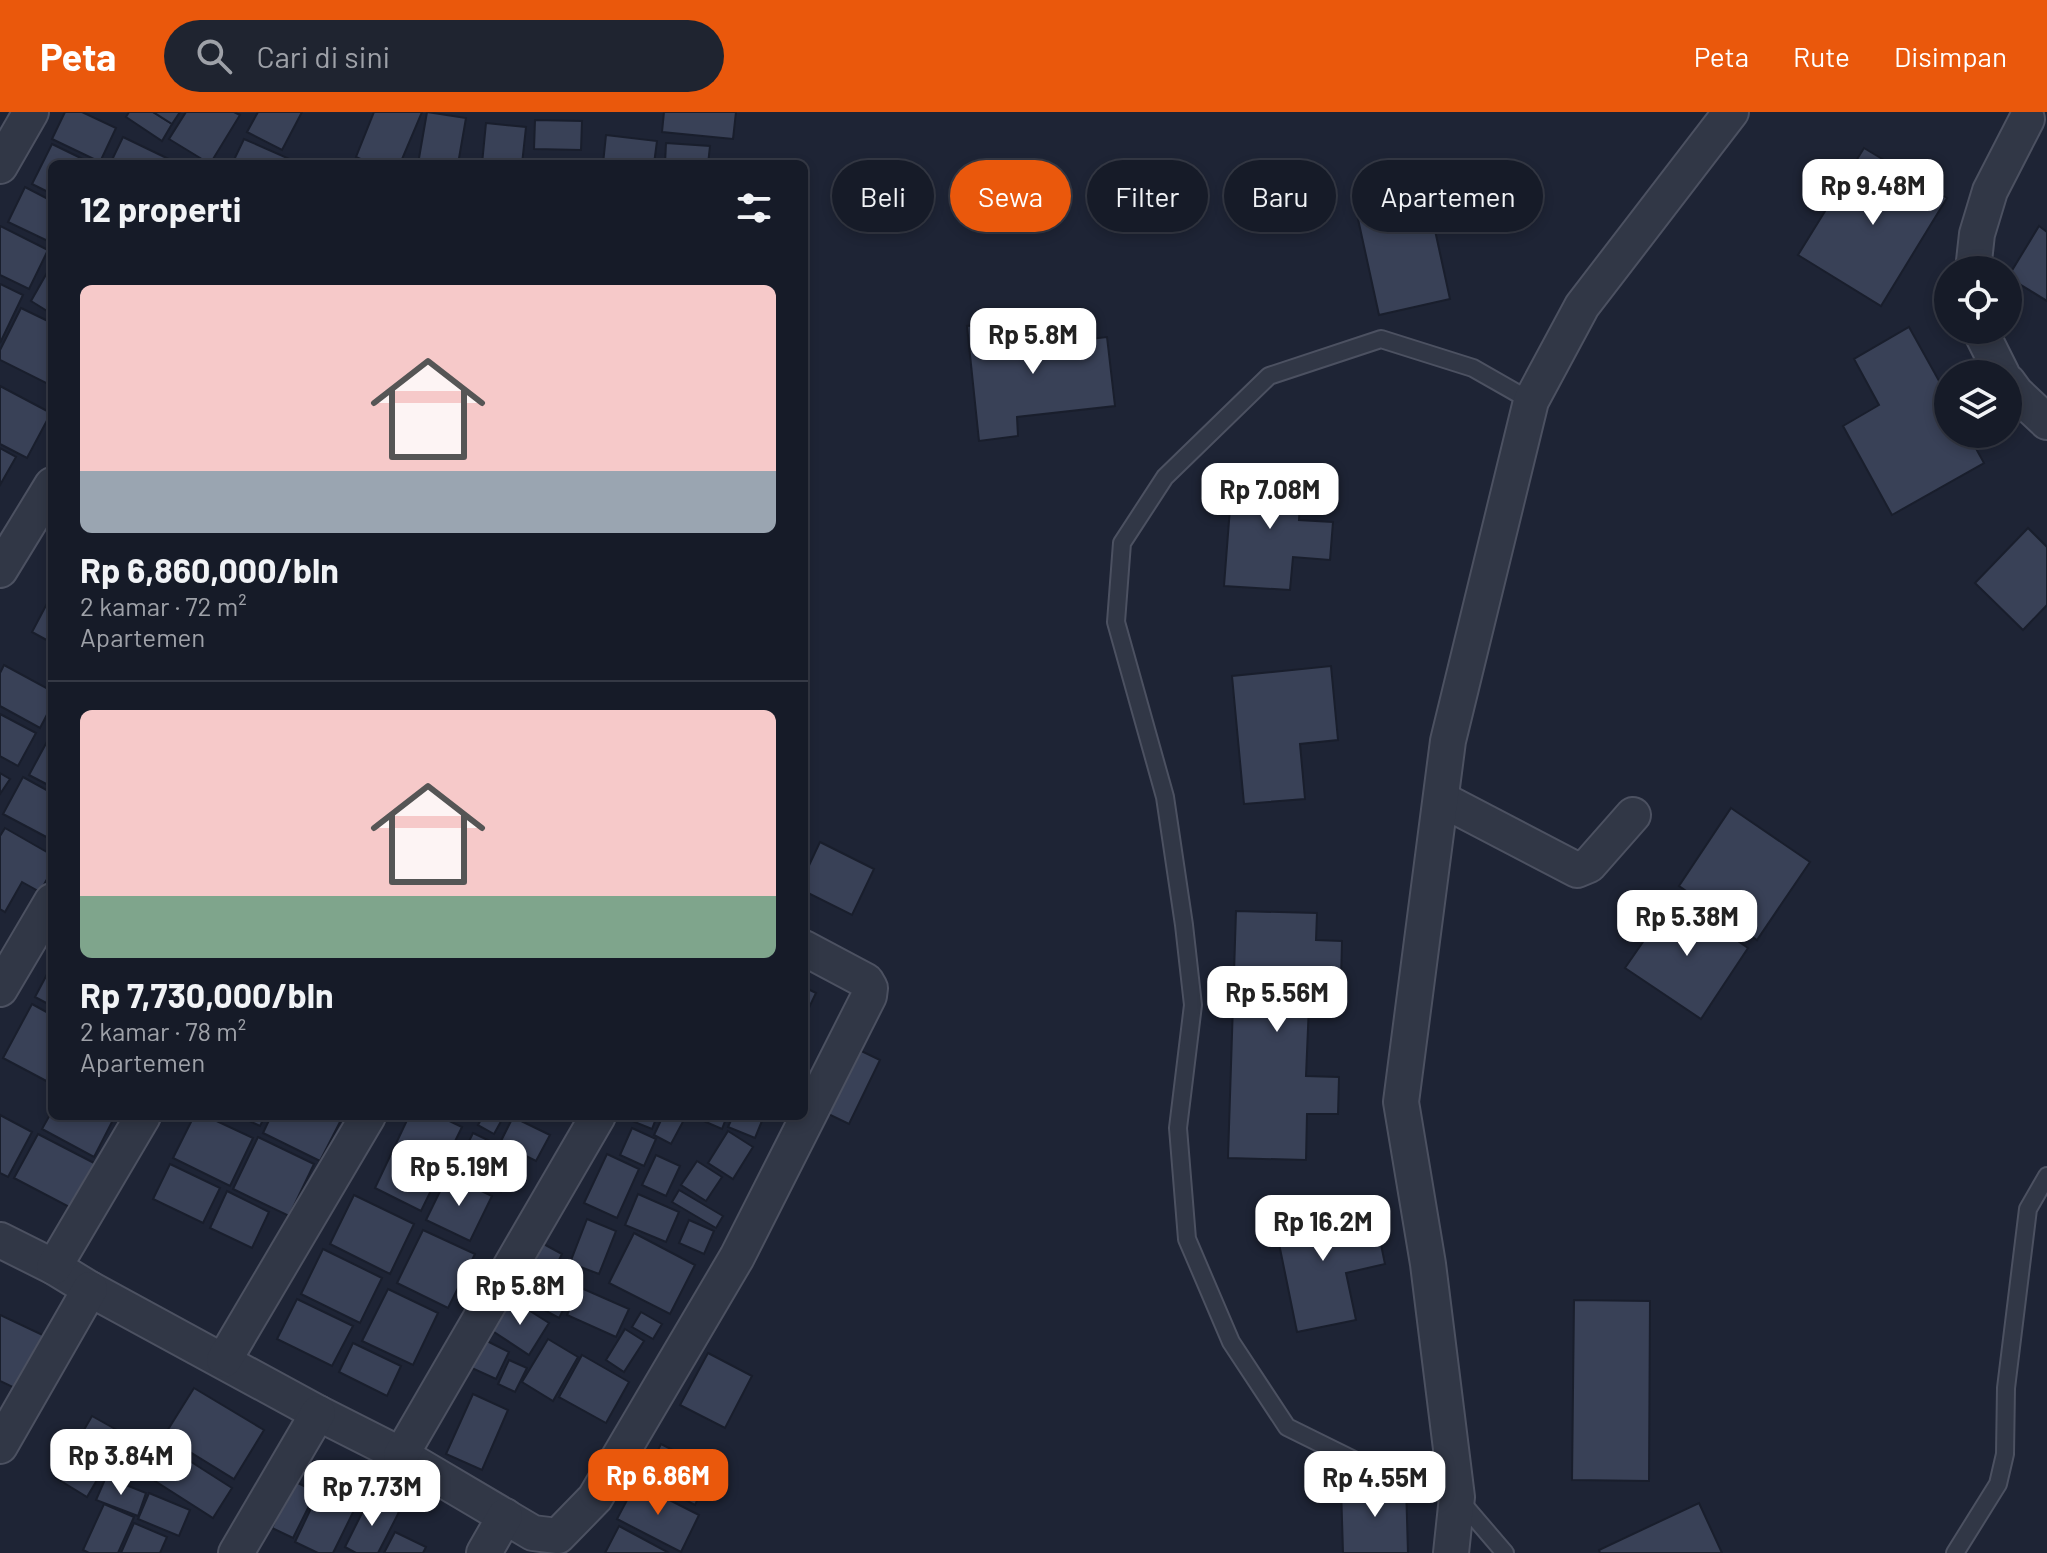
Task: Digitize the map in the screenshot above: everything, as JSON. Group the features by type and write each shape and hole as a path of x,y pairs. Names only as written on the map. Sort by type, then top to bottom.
{"street":[{"path":"0,166 31,112"},
{"path":"1451,1553 1457,1497 1428,1264 1401,1102 1448,741 1531,401 1582,306 1731,112"},
{"path":"1975,256 1977,234 1990,191 2031,121"},
{"path":"2022,399 2047,422"},
{"path":"0,570 48,492"},
{"path":"1441,799 1577,870 1589,865 1633,815"},
{"path":"0,989 48,908"},
{"path":"808,950 866,981 870,988 869,996 808,1117"},
{"path":"54,1267 141,1120"},
{"path":"224,1360 366,1120"},
{"path":"401,1455 596,1120"},
{"path":"0,1240 401,1455 533,1533 558,1536 595,1498 737,1257 806,1120"},
{"path":"0,1446 90,1289"},
{"path":"236,1553 318,1413"},
{"path":"484,1553 505,1516"}],"lane":[{"path":"1505,1553 1457,1497 1374,1470 1287,1427 1231,1342 1187,1239 1178,1128 1193,1005 1184,925 1165,797 1116,622 1122,543 1165,477 1269,376 1381,339 1473,368 1531,401"},
{"path":"1955,1553 1998,1484 2005,1454 2006,1388 2028,1209 2047,1176"}],"building":[{"path":"65,112 82,112 116,128 101,160 52,139"},
{"path":"129,112 153,112 172,124 162,141 126,117"},
{"path":"153,112 180,112 172,124"},
{"path":"186,112 234,112 240,115 212,160 203,160 169,139"},
{"path":"258,112 302,112 282,150 247,132"},
{"path":"374,112 422,112 402,160 363,160 356,157"},
{"path":"427,112 466,118 459,160 419,160"},
{"path":"664,112 736,112 733,139 662,132"},
{"path":"535,120 582,121 581,150 534,149"},
{"path":"486,123 526,127 522,160 482,160"},
{"path":"606,135 657,141 655,160 603,160"},
{"path":"123,137 171,160 112,160"},
{"path":"244,139 292,160 234,160"},
{"path":"666,143 710,146 708,160 665,160"},
{"path":"52,144 85,160 48,160 48,192 32,184"},
{"path":"1864,148 1947,198 1881,306 1798,255"},
{"path":"25,187 48,199 48,241 8,222"},
{"path":"0,226 48,250 29,289 0,275"},
{"path":"2039,226 2047,232 2047,301 2022,286 2021,256"},
{"path":"1361,232 1435,232 1450,299 1379,315"},
{"path":"48,271 48,312 31,301"},
{"path":"0,284 23,295 0,343"},
{"path":"21,308 48,321 48,384 0,360 0,350"},
{"path":"1035,319 1038,345 1107,337 1115,406 1017,417 1018,436 979,441 967,326"},
{"path":"1909,327 1934,372 1934,448 1976,448 1984,463 1892,515 1843,426 1879,405 1854,359"},
{"path":"0,386 48,411 48,419 27,458 0,444"},
{"path":"0,448 16,457 0,485"},
{"path":"1233,469 1302,474 1299,520 1333,522 1330,560 1293,557 1290,590 1224,586"},
{"path":"2028,528 2047,547 2047,605 2023,630 1975,583"},
{"path":"48,602 48,641 32,632"},
{"path":"4,665 48,689 48,713 40,728 0,706 0,673"},
{"path":"1331,666 1338,740 1300,744 1305,799 1244,804 1232,676"},
{"path":"0,714 36,733 18,766 0,756"},
{"path":"48,740 48,785 29,775"},
{"path":"0,773 10,779 0,794"},
{"path":"23,777 48,791 48,838 3,814"},
{"path":"1731,808 1810,862 1757,940 1679,886"},
{"path":"5,828 48,853 48,877 40,892 22,882 5,912 0,909 0,836"},
{"path":"820,842 874,869 852,915 808,893 808,868"},
{"path":"1674,897 1748,948 1701,1019 1625,968"},
{"path":"1236,911 1317,913 1316,940 1342,941 1341,981 1310,981 1306,1076 1339,1077 1338,1114 1307,1114 1306,1160 1228,1158"},
{"path":"48,973 48,1004 35,997"},
{"path":"808,989 816,993 808,1010"},
{"path":"32,1004 48,1013 48,1082 3,1058"},
{"path":"851,1046 880,1060 849,1124 820,1110"},
{"path":"0,1115 32,1132 8,1177 0,1173"},
{"path":"48,1118 113,1120 94,1157 42,1129"},
{"path":"192,1120 215,1120 253,1138 230,1186 173,1158"},
{"path":"247,1120 263,1120 260,1126"},
{"path":"269,1120 341,1120 320,1161 263,1133"},
{"path":"407,1120 447,1120 462,1127 421,1211 375,1188"},
{"path":"481,1120 502,1120 494,1134 478,1125"},
{"path":"512,1120 519,1120 550,1135 536,1161 500,1143"},
{"path":"632,1120 655,1120 652,1129"},
{"path":"661,1120 684,1120 671,1144 654,1135"},
{"path":"701,1120 725,1120 722,1129"},
{"path":"731,1120 762,1120 755,1138 728,1127"},
{"path":"632,1128 656,1139 644,1166 620,1155"},
{"path":"728,1131 753,1147 733,1179 708,1163"},
{"path":"473,1133 519,1155 501,1192 455,1170"},
{"path":"38,1134 96,1164 73,1209 14,1178"},
{"path":"258,1137 314,1164 289,1216 233,1189"},
{"path":"607,1154 639,1169 617,1218 584,1203"},
{"path":"656,1155 680,1166 666,1196 642,1185"},
{"path":"697,1161 722,1177 706,1201 681,1185"},
{"path":"170,1164 220,1188 203,1223 153,1199"},
{"path":"448,1175 492,1196 470,1241 426,1220"},
{"path":"679,1190 723,1216 716,1228 672,1202"},
{"path":"227,1191 269,1212 252,1248 210,1228"},
{"path":"638,1194 679,1212 666,1242 625,1225"},
{"path":"354,1195 414,1224 390,1274 330,1244"},
{"path":"1338,1201 1344,1232 1377,1225 1385,1264 1346,1273 1356,1320 1297,1332 1273,1214"},
{"path":"587,1219 616,1231 599,1274 570,1263"},
{"path":"689,1220 714,1231 704,1254 679,1243"},
{"path":"423,1230 475,1254 448,1308 397,1283"},
{"path":"634,1233 695,1265 670,1314 609,1283"},
{"path":"540,1242 562,1254 552,1274 530,1263"},
{"path":"323,1249 382,1278 360,1323 301,1294"},
{"path":"549,1280 572,1293 559,1318 535,1305"},
{"path":"579,1287 629,1309 616,1337 567,1315"},
{"path":"388,1289 438,1313 413,1365 362,1341"},
{"path":"297,1299 353,1326 332,1366 277,1339"},
{"path":"511,1299 549,1323 529,1355 491,1330"},
{"path":"1574,1300 1650,1301 1649,1481 1572,1480"},
{"path":"641,1312 662,1324 653,1339 632,1327"},
{"path":"0,1315 49,1338 23,1392 0,1381"},
{"path":"625,1329 644,1341 624,1372 606,1360"},
{"path":"477,1336 509,1352 496,1379 463,1364"},
{"path":"548,1339 578,1357 553,1401 522,1382"},
{"path":"353,1343 401,1366 387,1396 339,1372"},
{"path":"708,1353 752,1376 725,1428 680,1405"},
{"path":"582,1355 629,1382 606,1423 559,1397"},
{"path":"509,1360 527,1368 515,1392 498,1384"},
{"path":"194,1388 264,1430 234,1479 164,1436"},
{"path":"473,1394 508,1410 482,1470 446,1454"},
{"path":"92,1416 124,1434 87,1497 56,1478"},
{"path":"149,1435 232,1488 213,1518 130,1465"},
{"path":"661,1444 712,1470 695,1505 644,1479"},
{"path":"106,1477 146,1493 138,1516 96,1500"},
{"path":"325,1479 361,1496 333,1553 318,1553 295,1542"},
{"path":"294,1481 316,1492 293,1538 272,1528"},
{"path":"636,1483 699,1515 681,1552 617,1519"},
{"path":"1406,1485 1408,1553 1343,1553 1341,1487"},
{"path":"149,1493 190,1510 179,1536 138,1519"},
{"path":"370,1497 399,1512 378,1553 356,1553 345,1547"},
{"path":"1699,1503 1722,1553 1600,1553 1599,1550"},
{"path":"104,1504 134,1517 118,1553 89,1553 83,1550"},
{"path":"134,1523 167,1537 160,1553 121,1553"},
{"path":"619,1526 669,1553 605,1553"},
{"path":"395,1532 426,1547 423,1553 384,1553"}]}
